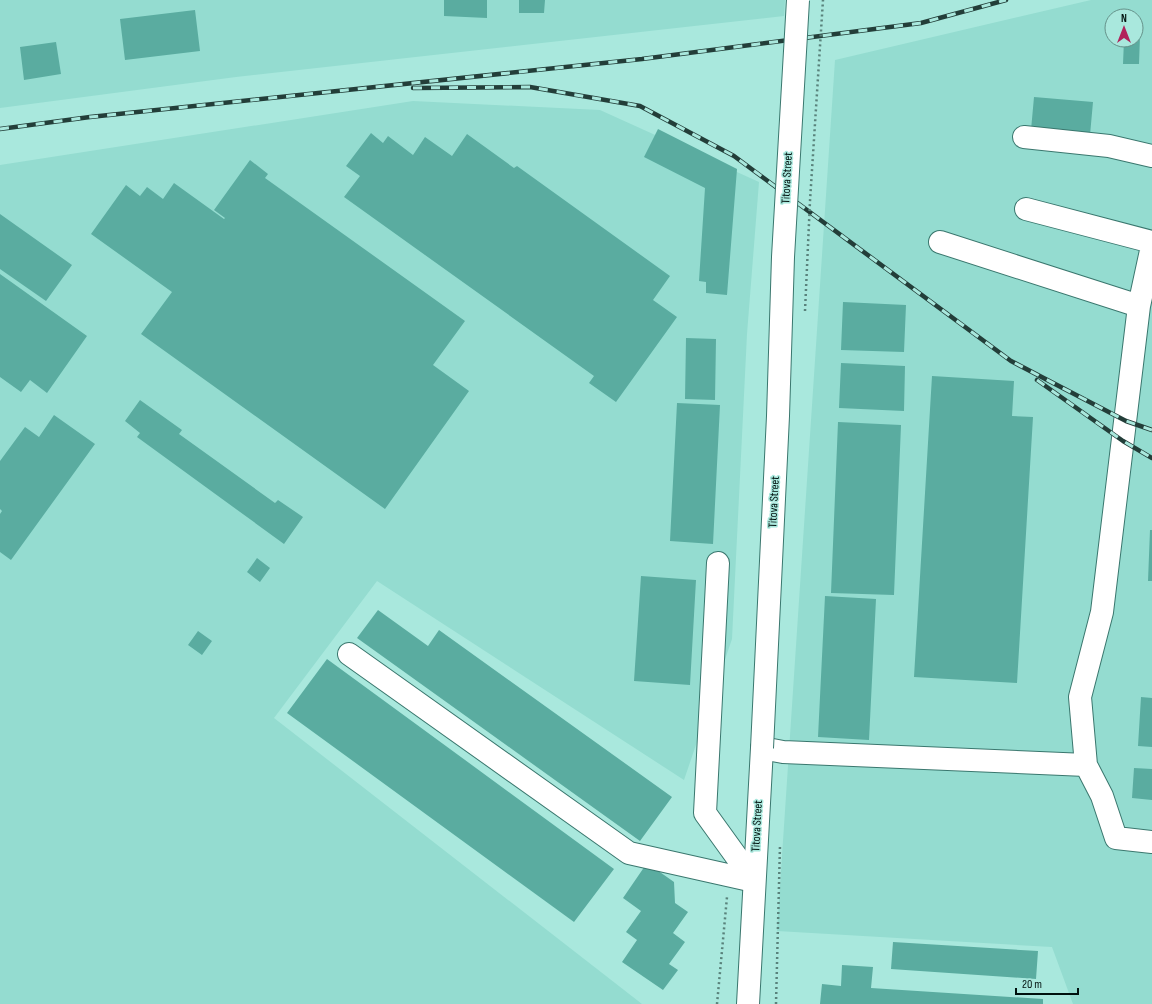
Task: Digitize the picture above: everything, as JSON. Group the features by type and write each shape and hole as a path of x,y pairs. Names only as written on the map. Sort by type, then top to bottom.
{"main road":[{"name":"Titova Street","path":"748,1004 778,416 783,257 798,0"},
{"path":"1024,137 1109,146 1152,156"},
{"path":"1026,209 1152,242"},
{"path":"940,242 1143,318"},
{"path":"1152,246 1102,612 1080,697 1086,766 1102,796 1116,838 1152,842"},
{"path":"718,563 705,813 754,881"},
{"path":"349,654 629,853 754,881"},
{"path":"762,748 783,752 1086,766"}],"path":[{"path":"776,1004 780,839"}],"shaded area":[{"path":"0,0 785,0 784,16 236,77 0,108"},
{"path":"1091,0 1152,0 1152,1004 1073,1004 1052,947 777,931 835,60"},
{"path":"413,101 600,110 759,182 747,334 732,639 684,780 377,581 274,718 642,1004 0,1004 0,165"}],"building":[{"path":"444,0 487,0 487,18 444,16"},
{"path":"519,0 545,0 544,13 519,13"},
{"path":"195,10 200,51 125,60 120,19"},
{"path":"56,42 61,74 24,80 20,47"},
{"path":"1124,48 1140,48 1139,64 1123,64"},
{"path":"1034,97 1093,102 1090,135 1031,130"},
{"path":"658,129 737,169 727,295 706,293 706,282 699,281 705,188 644,157"},
{"path":"371,133 383,143 388,136 413,155 425,137 452,156 467,134 514,168 517,166 670,276 653,300 677,317 616,402 589,383 594,376 344,197 360,176 346,166"},
{"path":"250,160 268,174 265,178 465,321 433,365 469,391 385,509 141,334 172,292 91,234 126,185 140,196 147,187 163,199 174,183 224,219 225,218 214,210"},
{"path":"0,214 72,265 46,301 0,269"},
{"path":"0,274 87,336 47,393 30,380 21,392 0,377"},
{"path":"843,302 906,305 904,352 841,350"},
{"path":"686,338 716,339 715,400 685,399"},
{"path":"841,363 905,366 904,411 839,408"},
{"path":"932,376 1014,381 1012,416 1033,417 1017,683 914,677"},
{"path":"140,400 182,430 179,434 275,503 278,500 303,517 284,544 137,437 140,433 125,421"},
{"path":"677,403 720,405 713,544 670,541"},
{"path":"54,415 95,444 11,560 0,552 0,514 2,511 0,509 0,461 25,427 39,437"},
{"path":"838,422 901,425 894,595 831,593"},
{"path":"1150,530 1152,530 1152,581 1148,581"},
{"path":"257,558 270,568 260,582 247,572"},
{"path":"641,576 696,580 690,685 634,681"},
{"path":"825,596 876,599 869,740 818,737"},
{"path":"378,610 428,646 439,630 672,797 640,841 357,638"},
{"path":"198,631 212,641 202,655 188,645"},
{"path":"327,659 614,869 574,922 287,713"},
{"path":"1141,697 1152,698 1152,747 1138,746"},
{"path":"1134,768 1152,769 1152,800 1132,798"},
{"path":"647,863 674,882 675,903 688,912 673,933 685,942 669,964 678,970 663,990 622,962 637,940 626,932 641,911 623,898"},
{"path":"893,942 1038,951 1036,979 891,969"},
{"path":"842,965 873,967 871,988 1043,999 1043,1004 820,1004 822,984 841,986"}],"railway":[{"path":"0,129 90,117 642,59 921,23 1006,0"},
{"path":"413,88 530,87 640,106 734,156 1011,361 1126,421 1152,430"},
{"path":"1037,380 1123,441 1152,458"}]}
